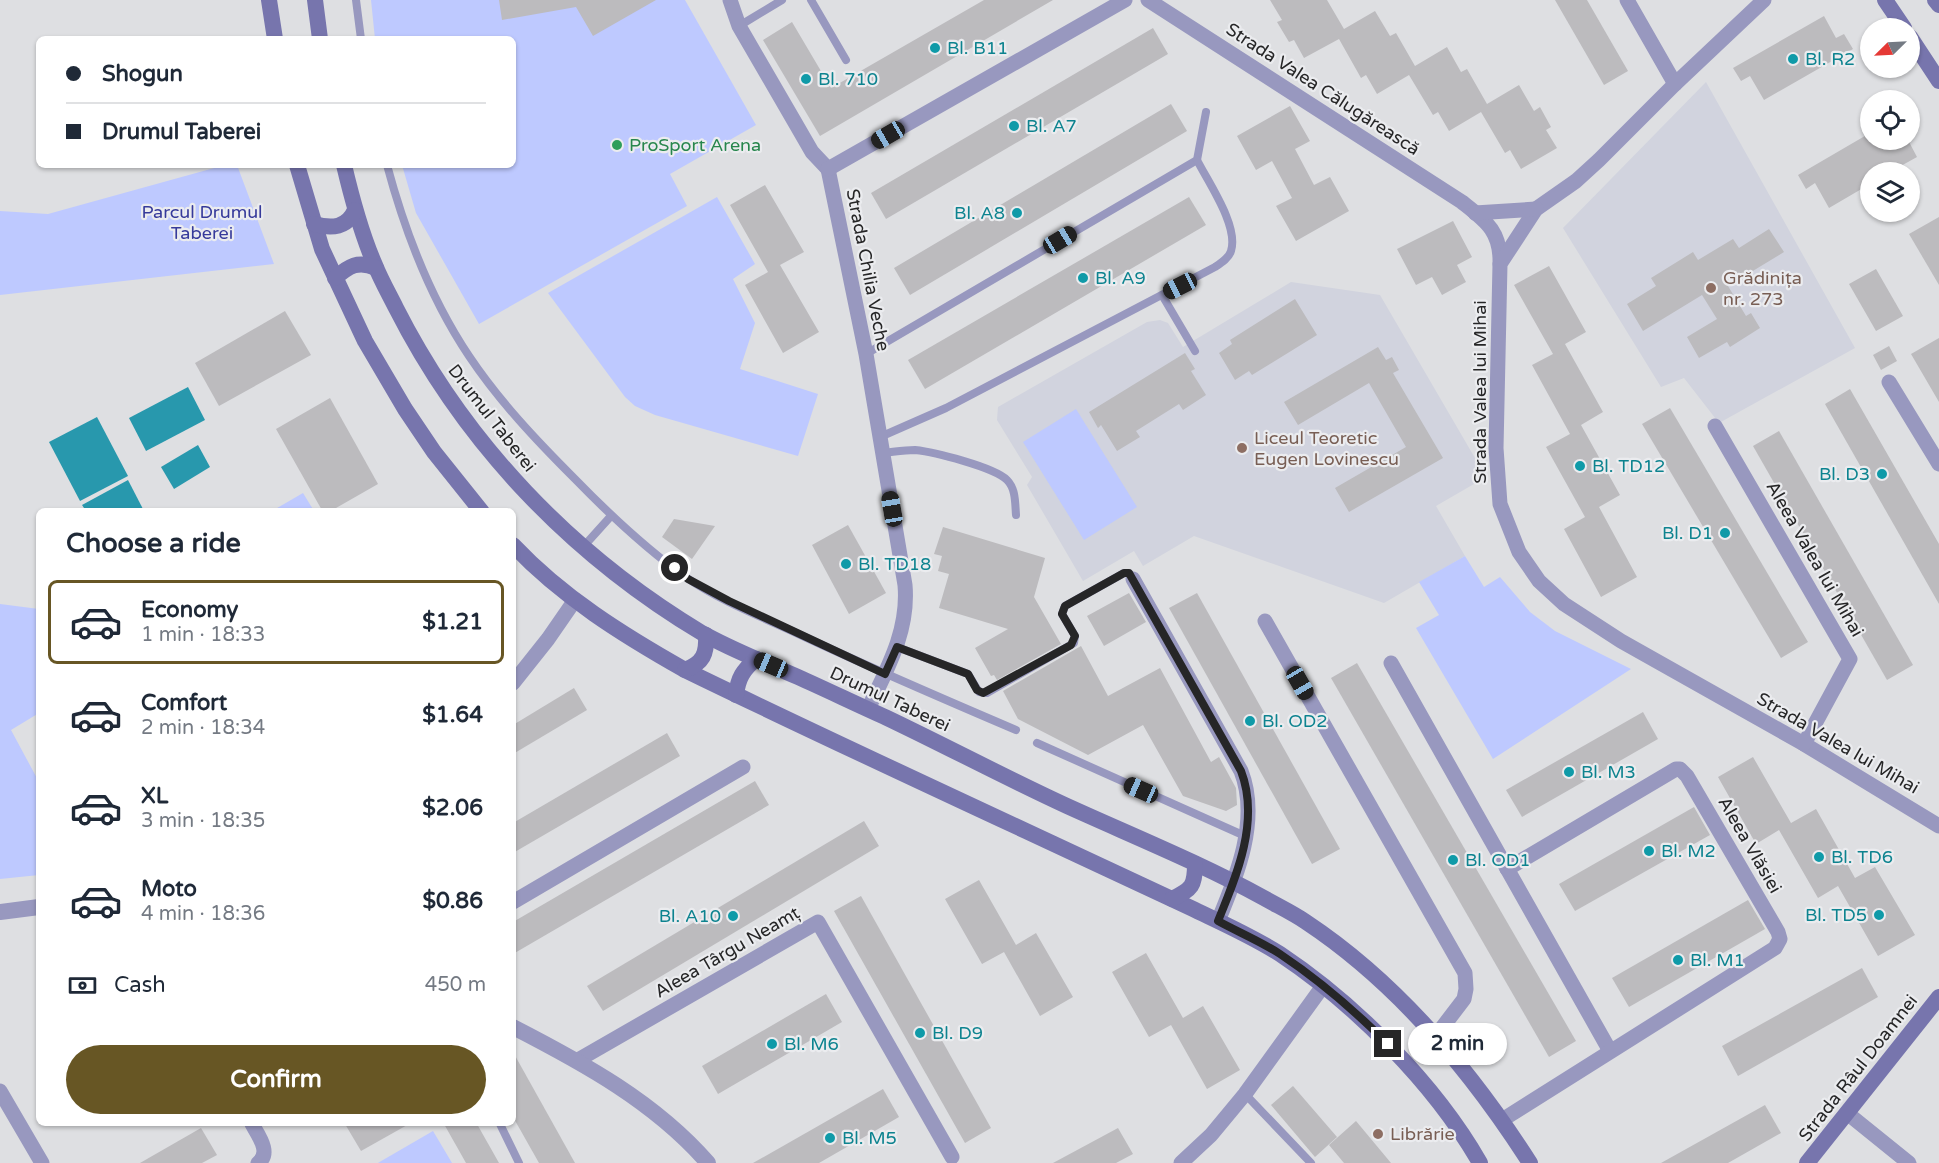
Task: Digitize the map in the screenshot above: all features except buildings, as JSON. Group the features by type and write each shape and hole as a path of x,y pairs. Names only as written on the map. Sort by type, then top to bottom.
{"main road":[{"path":"269,0 274,36"},
{"path":"315,0 320,36"},
{"path":"1885,0 1897,18"},
{"path":"1935,0 1939,5"},
{"path":"1920,52 1939,81"},
{"path":"298,168 314,224 335,278 366,341 405,409 434,452 479,508"},
{"name":"Drumul Taberei","path":"345,168 355,210 376,268 413,341 437,380 467,423 508,473 548,516 583,548 666,610 706,635 868,709 1061,804 1234,882 1304,920 1359,961 1397,996 1435,1037 1502,1120 1530,1163"},
{"path":"314,224 335,227 351,218 355,210"},
{"path":"335,278 357,263 376,268"},
{"path":"516,548 575,600 629,638 685,670 1172,899 1279,953 1364,1020 1399,1056 1437,1102 1480,1163"},
{"path":"685,670 701,662 705,654 706,635"},
{"path":"736,695 737,682 742,671 756,659"},
{"path":"1172,899 1194,885 1195,864"},
{"name":"Strada Râul Doamnei","path":"1808,1163 1939,997"}],"street":[{"path":"730,0 739,26 812,152 828,169"},
{"name":"Strada Chilia Veche","path":"868,709 897,647 907,604 866,354 828,169 1125,0"},
{"name":"Strada Valea Călugărească","path":"1149,0 1486,221 1496,234 1500,264"},
{"path":"1627,0 1675,84"},
{"path":"1500,264 1536,209 1568,187 1599,160 1764,0"},
{"path":"1475,213 1536,209"},
{"name":"Strada Valea lui Mihai","path":"1500,264 1496,476 1500,504 1519,552 1539,581 1564,604 1591,623 1804,744 1939,826"},
{"path":"1890,382 1939,464"},
{"name":"Aleea Valea lui Mihai","path":"1715,426 1850,659 1804,744"},
{"path":"1133,579 1241,771 1249,800 1249,817 1234,882 1218,921"},
{"path":"516,679 575,600"},
{"path":"1264,621 1465,973 1464,999 1435,1037"},
{"path":"1391,663 1610,1051"},
{"path":"516,900 742,767"},
{"name":"Aleea Vlăsiei","path":"1502,1120 1775,948 1780,939 1687,776 1680,769 1676,769 1507,869"},
{"path":"0,912 36,907"},
{"name":"Aleea Târgu Neamț","path":"578,1060 818,922 952,1156"},
{"path":"1181,1163 1211,1135 1245,1094 1323,986"},
{"path":"516,1028 578,1060 626,1091 708,1163"},
{"path":"0,1091 42,1163"},
{"path":"1847,1113 1909,1163"},
{"path":"253,1126 264,1144 262,1160 258,1163"}],"lane":[{"path":"356,0 361,36"},
{"path":"739,26 782,0"},
{"path":"811,0 846,60"},
{"path":"880,437 946,408 1224,261 1231,251 1232,239 1228,220 1197,160 1206,112"},
{"path":"866,354 1197,160"},
{"path":"388,168 413,248 438,302 469,357 504,403 611,516 688,579 729,601 885,674 1016,730"},
{"path":"1162,295 1195,351"},
{"path":"882,453 915,450 958,460 994,472 1007,480 1011,487 1015,498 1016,515"},
{"path":"583,548 611,516"},
{"path":"897,647 968,674 980,692 987,693 1074,643 1075,636 1062,614 1065,606 1124,573 1129,573 1133,579"},
{"path":"1037,743 1245,836"},
{"path":"1245,1094 1311,1163"},
{"path":"501,1126 519,1163"}],"shaded area":[{"name":"Grădinița nr. 273","path":"1706,82 1855,348 1719,423 1684,378 1661,387 1563,228"},
{"name":"Liceul Teoretic Eugen Lovinescu","path":"1291,282 1380,295 1486,477 1436,506 1465,556 1384,603 1194,536 1143,566 1134,551 1083,581 1027,485 1032,477 997,420 998,407 1147,322 1160,320 1168,323 1183,347"},
{"path":"188,387 205,420 146,451 129,418"},
{"path":"97,417 128,476 80,501 49,442"},
{"path":"198,445 210,467 174,489 161,467"},
{"path":"128,480 142,508 84,508 82,505"}],"green space":[{"name":"ProSport Arena","path":"371,0 685,0 756,125 670,174 687,206 479,324 416,213 403,168 516,168 516,36 375,36"},
{"name":"Parcul Drumul Taberei","path":"214,168 238,168 274,264 0,295 0,211 48,214"},
{"path":"717,197 755,264 733,279 755,323 740,369 818,394 798,456 655,415 635,406 625,397 548,293"},
{"path":"1076,409 1137,507 1084,540 1023,442"},
{"path":"303,493 312,508 277,508"},
{"path":"1465,556 1484,587 1500,577 1530,612 1555,631 1631,669 1493,759 1416,628 1439,615 1419,582"},
{"path":"0,604 36,609 36,715 11,730 36,776 36,875 0,879"},
{"path":"433,1131 452,1163 378,1163 383,1160"}],"place":[{"name":"Bl. B11","path":"935,48"},
{"name":"Bl. R2","path":"1793,59"},
{"name":"Bl. 710","path":"806,79"},
{"name":"Bl. A7","path":"1014,126"},
{"name":"ProSport Arena","path":"617,145"},
{"name":"Bl. A8","path":"1017,213"},
{"name":"Bl. A9","path":"1083,278"},
{"name":"Grădinița nr. 273","path":"1711,288"},
{"name":"Liceul Teoretic Eugen Lovinescu","path":"1242,448"},
{"name":"Bl. TD12","path":"1580,466"},
{"name":"Bl. D3","path":"1882,474"},
{"name":"Bl. D1","path":"1725,533"},
{"name":"Bl. TD18","path":"846,564"},
{"name":"Bl. OD2","path":"1250,721"},
{"name":"Bl. M3","path":"1569,772"},
{"name":"Bl. M2","path":"1649,851"},
{"name":"Bl. TD6","path":"1819,857"},
{"name":"Bl. OD1","path":"1453,860"},
{"name":"Bl. TD5","path":"1879,915"},
{"name":"Bl. A10","path":"733,916"},
{"name":"Bl. M1","path":"1678,960"},
{"name":"Bl. D9","path":"920,1033"},
{"name":"Bl. M6","path":"772,1044"},
{"name":"Librărie","path":"1378,1134"},
{"name":"Bl. M5","path":"830,1138"}],"route":[{"path":"675,568 688,579 729,601 885,674 897,647 968,674 977,690 983,693 987,693 1074,643 1075,636 1062,614 1065,606 1124,573 1129,573 1241,771 1246,785 1249,817 1234,882 1218,921 1279,953 1364,1020 1388,1044"}]}
